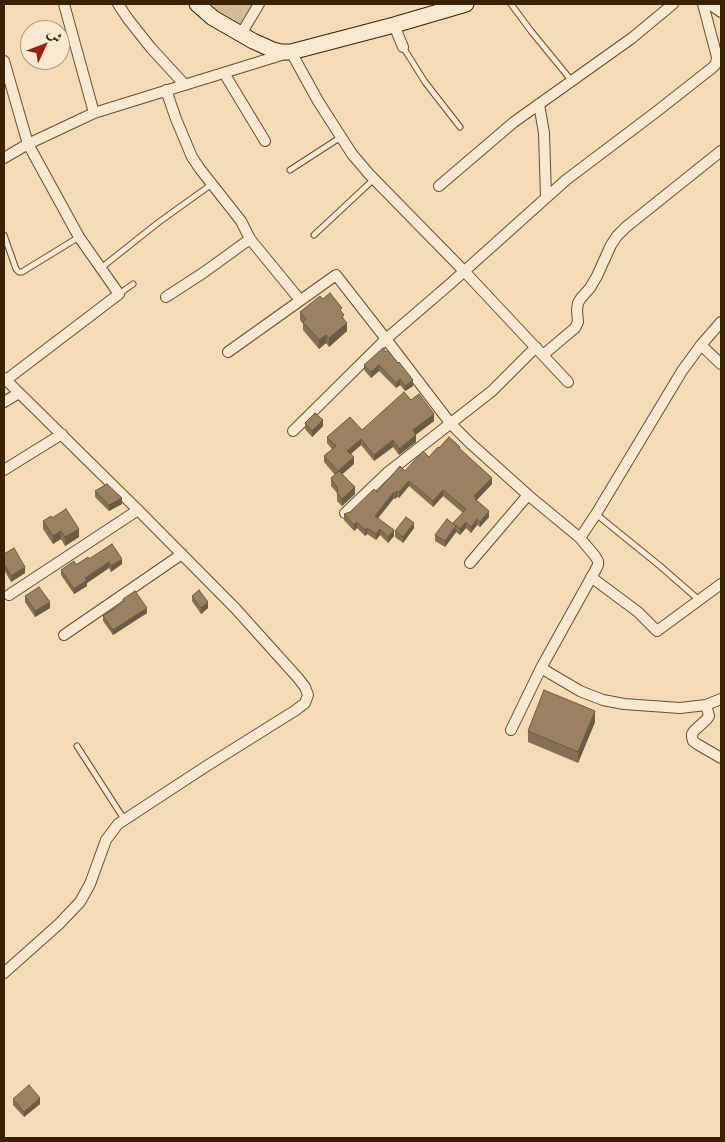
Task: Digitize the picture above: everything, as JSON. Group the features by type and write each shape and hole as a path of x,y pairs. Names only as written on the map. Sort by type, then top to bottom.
{"street":[{"path":"64,4 94,113"},
{"path":"118,4 151,48 185,85"},
{"path":"241,34 258,4"},
{"path":"4,158 28,144 94,113 290,52 394,26 466,4"},
{"path":"439,186 507,128 632,38 673,4"},
{"path":"294,431 386,339 546,197 716,64 716,49 703,4"},
{"path":"708,4 721,12"},
{"path":"203,6 213,18 241,34 273,50 290,52"},
{"path":"394,26 404,46"},
{"path":"290,52 318,101 352,154 568,382"},
{"path":"4,61 28,144 79,238 119,294 5,379 235,608 298,678 305,687 308,696 305,703 296,710 205,766 118,824 106,840 90,884 80,902 59,924 4,973"},
{"path":"224,73 265,142"},
{"path":"166,90 178,126 192,157 241,221 250,239 300,300"},
{"path":"539,104 544,133 546,197"},
{"path":"543,355 575,328 578,322 578,303 598,276 611,245 617,236 721,150"},
{"path":"166,297 250,239"},
{"path":"228,352 336,275 451,424 528,495 580,538 595,556 598,565 541,668 511,730"},
{"path":"580,538 682,371 721,322"},
{"path":"701,345 721,364"},
{"path":"345,513 387,473 492,391 536,347"},
{"path":"4,402 19,393"},
{"path":"4,470 62,434"},
{"path":"470,563 528,495"},
{"path":"9,595 138,510"},
{"path":"64,635 182,554"},
{"path":"591,577 638,612 657,631 721,584"},
{"path":"541,668 580,691 603,700 624,704 694,707 721,699"},
{"path":"706,705 709,716 692,734 693,741 721,758"}],"lane":[{"path":"511,4 572,80"},
{"path":"404,46 425,82 460,127"},
{"path":"290,170 341,137"},
{"path":"314,235 374,179"},
{"path":"100,268 212,184"},
{"path":"4,235 19,272 79,238"},
{"path":"119,294 133,284"},
{"path":"596,514 699,600"},
{"path":"77,746 124,820"}],"shaded area":[{"path":"215,4 253,4 240,25 212,9"}],"building":[{"path":"330,293 342,308 340,310 344,315 342,317 347,323 329,338 326,335 319,340 303,322 306,319 300,312 320,296 323,299"},
{"path":"383,348 399,362 413,380 405,386 400,379 396,383 379,365 371,372 364,365"},
{"path":"404,392 411,400 419,394 434,414 413,430 416,435 399,449 393,440 374,455 361,439 347,451 354,457 338,471 324,456 336,446 327,437 350,417 362,430"},
{"path":"315,413 323,420 312,431 305,423"},
{"path":"449,437 492,478 474,496 489,511 480,522 477,519 471,527 466,522 460,529 453,523 466,509 443,490 433,501 409,481 399,492 394,492 375,516 394,530 388,537 380,529 376,534 367,528 365,530 357,522 354,525 344,514 350,512 374,489 377,492 400,466 405,471 423,451 429,457"},
{"path":"339,471 355,487 342,499 337,493 338,489 331,478"},
{"path":"107,484 122,498 109,505 95,491"},
{"path":"66,509 79,529 65,537 61,531 53,536 43,521 51,516 52,518"},
{"path":"406,517 414,523 403,537 395,531"},
{"path":"447,519 456,526 445,541 435,535"},
{"path":"112,544 122,559 111,566 109,562 85,578 87,580 74,589 61,570 74,561 76,565 88,557 89,559"},
{"path":"14,548 25,567 11,576 4,564 4,554"},
{"path":"39,587 50,602 35,611 25,596"},
{"path":"199,590 208,602 201,608 192,596"},
{"path":"135,591 147,608 113,630 103,616 124,602 123,599"},
{"path":"544,690 595,711 578,752 528,731"},
{"path":"29,1085 40,1098 24,1112 13,1099"}]}
